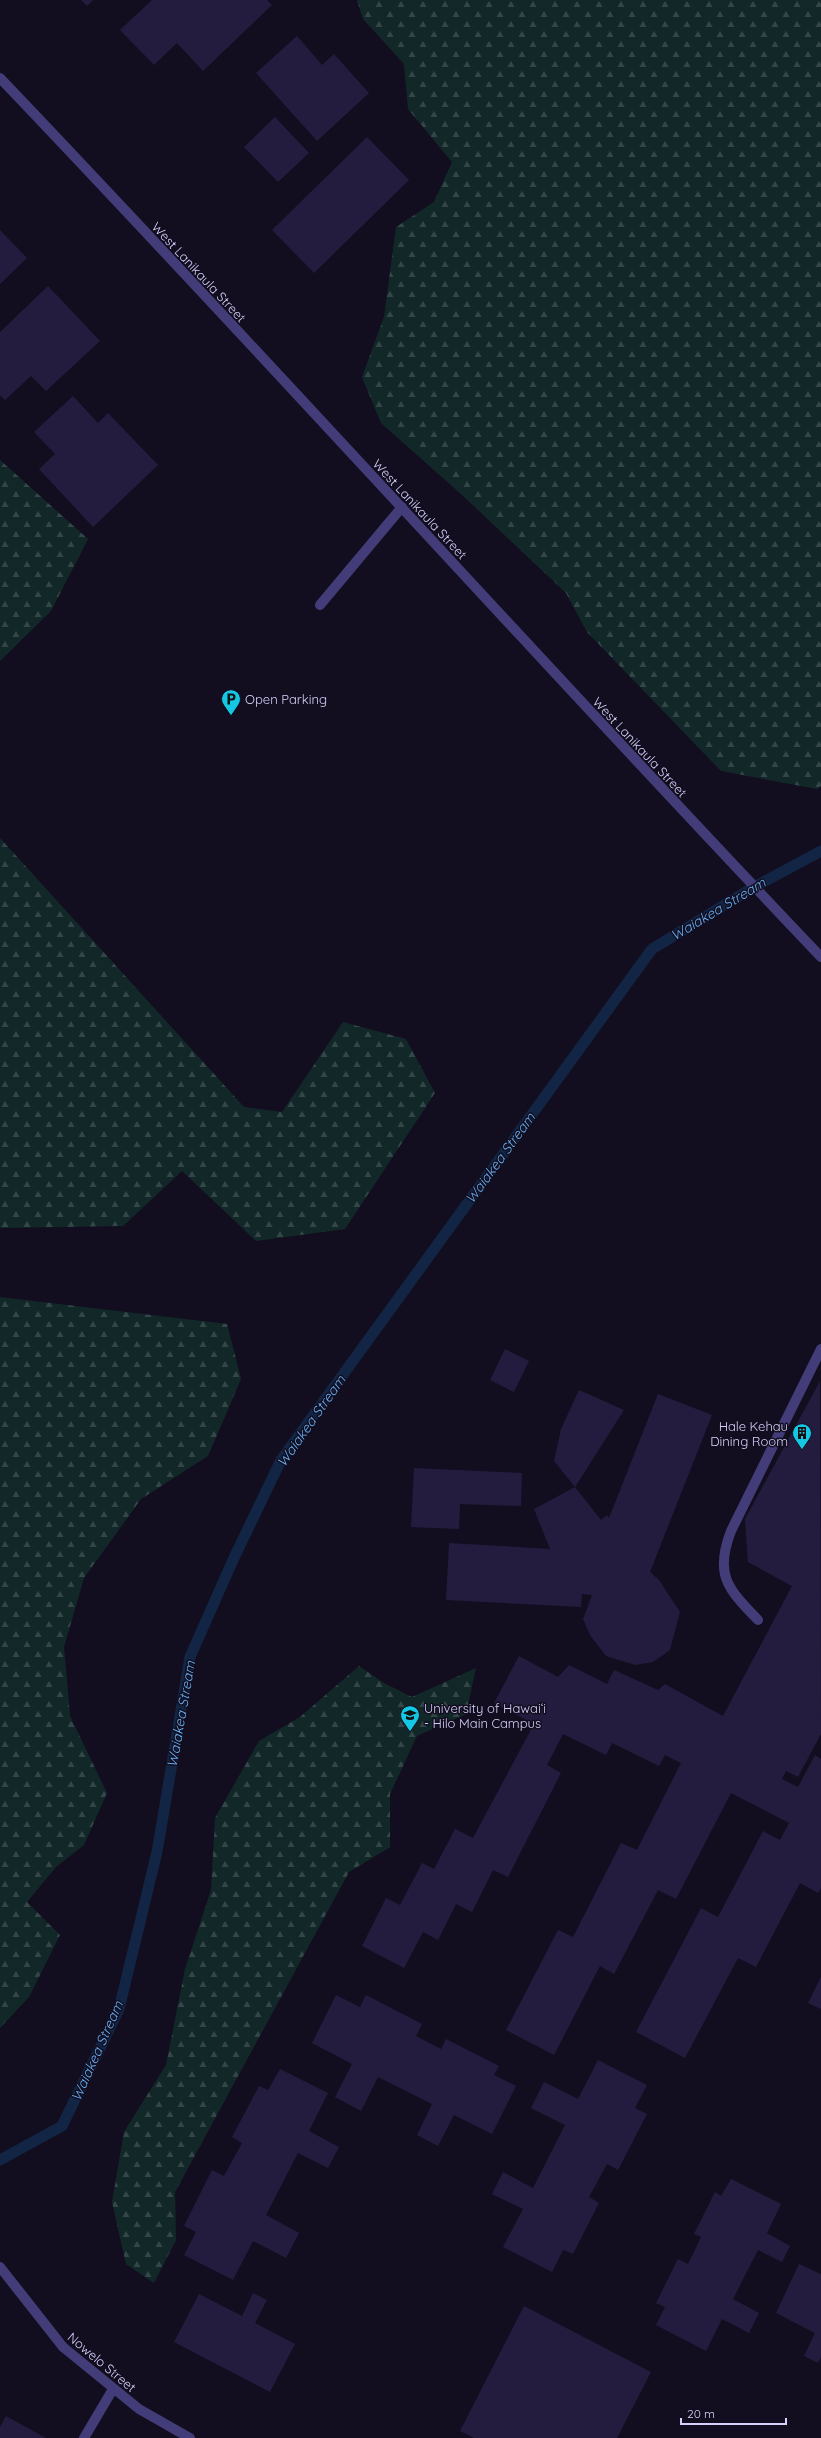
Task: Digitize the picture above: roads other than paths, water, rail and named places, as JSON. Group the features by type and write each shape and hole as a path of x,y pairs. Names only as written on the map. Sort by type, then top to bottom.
{"street":[{"name":"West Lanikaula Street","path":"0,78 402,507 648,775 821,957"},
{"path":"320,604 402,507"},
{"path":"758,1620 733,1595 723,1571 723,1550 821,1349"},
{"name":"Nowelo Street","path":"0,2267 63,2347 139,2409 190,2438"},
{"path":"84,2438 113,2389"}],"waterway":[{"name":"Waiakea Stream","path":"0,2160 62,2126 119,2009 157,1852 190,1657 233,1560 281,1460 652,949 754,887 821,851"}],"place":[{"name":"Open Parking","path":"231,716"},
{"name":"Hale Kehau Dining Room","path":"802,1450"},
{"name":"University of Hawaiʻi - Hilo Main Campus","path":"410,1732"}]}
